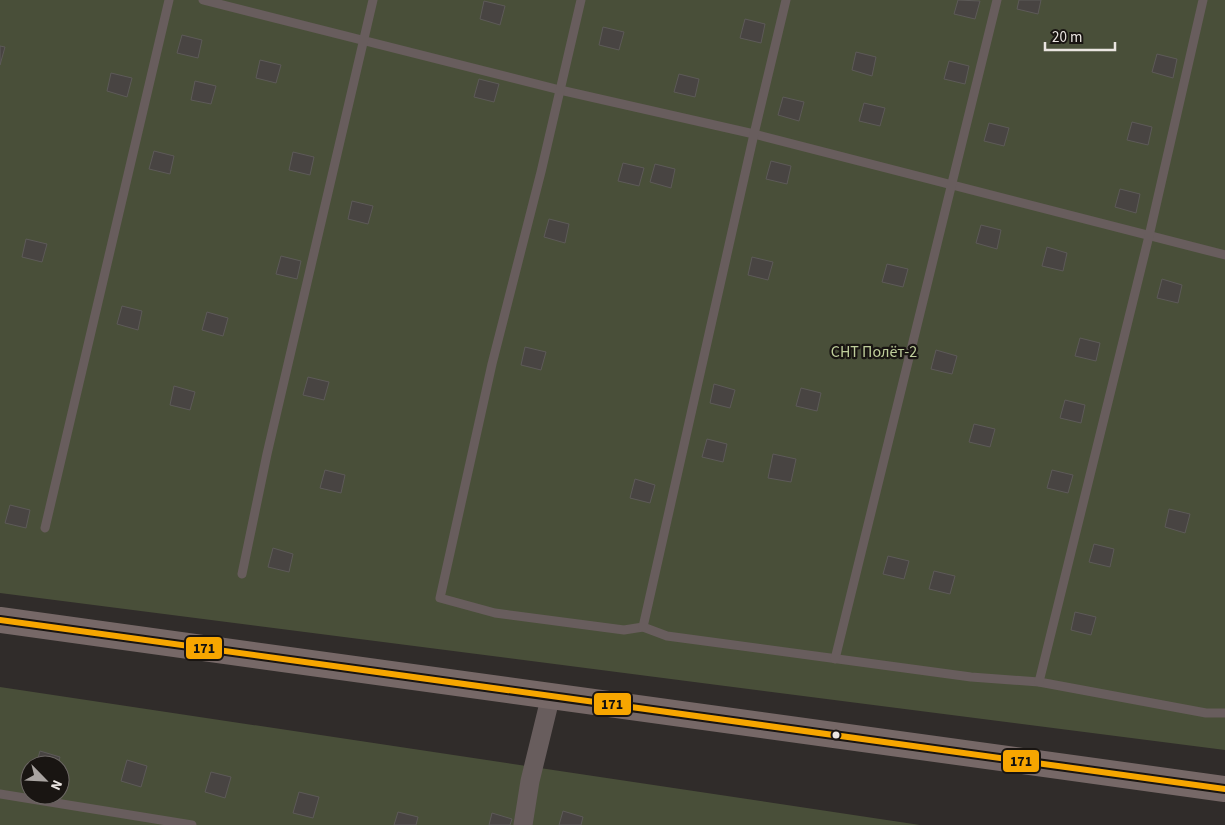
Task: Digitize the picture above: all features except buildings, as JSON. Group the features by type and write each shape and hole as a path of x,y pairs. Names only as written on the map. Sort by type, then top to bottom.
{"street":[{"path":"0,620 1225,789"},
{"path":"523,825 530,781 551,695"}],"lane":[{"path":"45,528 169,0"},
{"path":"203,0 560,90 754,134 1225,255"},
{"path":"242,574 267,454 373,0"},
{"path":"581,0 542,172 492,364 440,598 495,613 624,630 643,627 667,636 971,677 1040,682 1206,713 1225,713"},
{"path":"643,627 786,0"},
{"path":"834,660 997,0"},
{"path":"1040,682 1149,236 1204,0"},
{"path":"0,794 192,825"}],"green space":[{"name":"СНТ Полёт-2","path":"0,0 1225,0 1225,750 0,593"},
{"path":"0,687 920,825 0,825"}],"transit line":[{"name":"171","path":"0,620 1225,789"}]}
